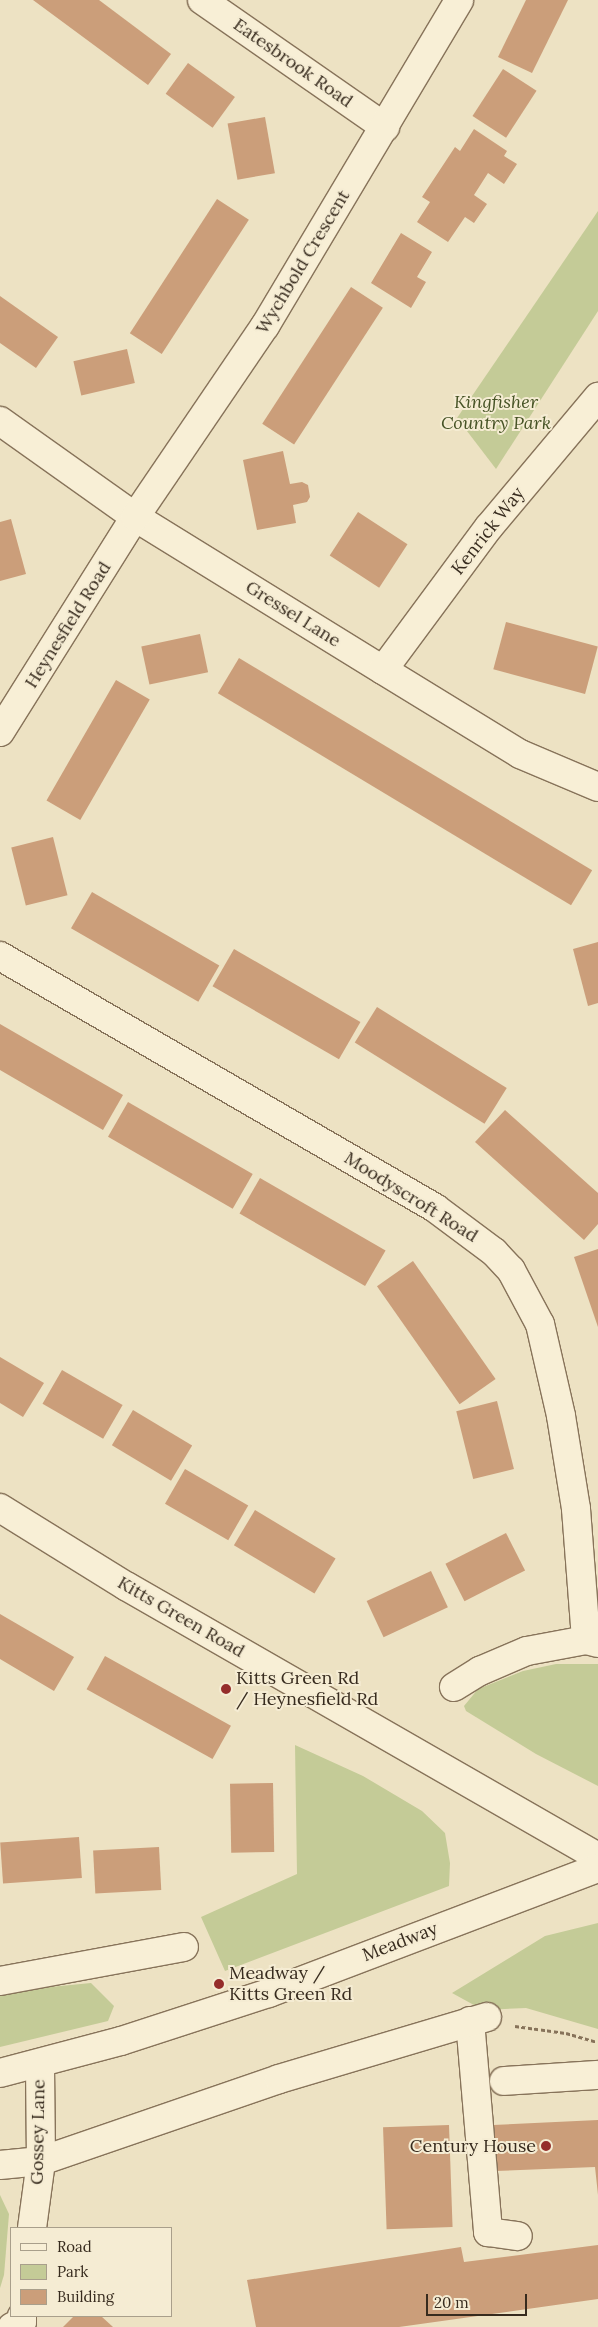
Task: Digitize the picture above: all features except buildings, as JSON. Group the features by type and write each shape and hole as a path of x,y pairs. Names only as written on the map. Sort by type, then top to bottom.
{"street":[{"name":"Eatesbrook Road","path":"202,0 385,126"},
{"name":"Wychbold Crescent","path":"135,517 265,326 459,0"},
{"name":"Kenrick Way","path":"383,670 489,527 598,397"},
{"name":"Gressel Lane","path":"0,421 135,517 520,754 598,787"},
{"name":"Heynesfield Road","path":"0,732 135,517"},
{"name":"Moodyscroft Road","path":"0,956 435,1208 488,1246 511,1270 540,1324 562,1416 576,1508 592,1641 527,1651 480,1670 454,1687"},
{"name":"Kitts Green Road","path":"0,1508 126,1586 598,1857"},
{"name":"Meadway","path":"0,2074 40,2065 268,1993 598,1868"},
{"path":"0,1981 184,1947"},
{"path":"0,2165 41,2161 278,2079 479,2019 488,2232 518,2236"},
{"name":"Gossey Lane","path":"32,2227 41,2161 40,2065"},
{"path":"504,2081 598,2075"}],"path":[{"path":"479,2019 518,2027 566,2033 598,2042"}],"green space":[{"name":"Kingfisher Country Park","path":"598,211 598,311 496,469 457,418"},
{"path":"556,1664 598,1664 598,1786 536,1754 466,1711 464,1706 478,1689 523,1671"},
{"path":"295,1745 363,1776 422,1811 445,1833 450,1863 449,1886 225,1971 201,1917 297,1874"},
{"path":"598,1923 598,2029 526,2008 483,2010 452,1993 545,1936"},
{"path":"91,1983 114,2006 108,2021 0,2047 0,1992"},
{"path":"0,2195 9,2214 4,2275 0,2288"}],"place":[{"name":"Kitts Green Rd / Heynesfield Rd","path":"226,1689"},
{"name":"Meadway / Kitts Green Rd","path":"219,1984"},
{"name":"Century House","path":"546,2146"}]}
